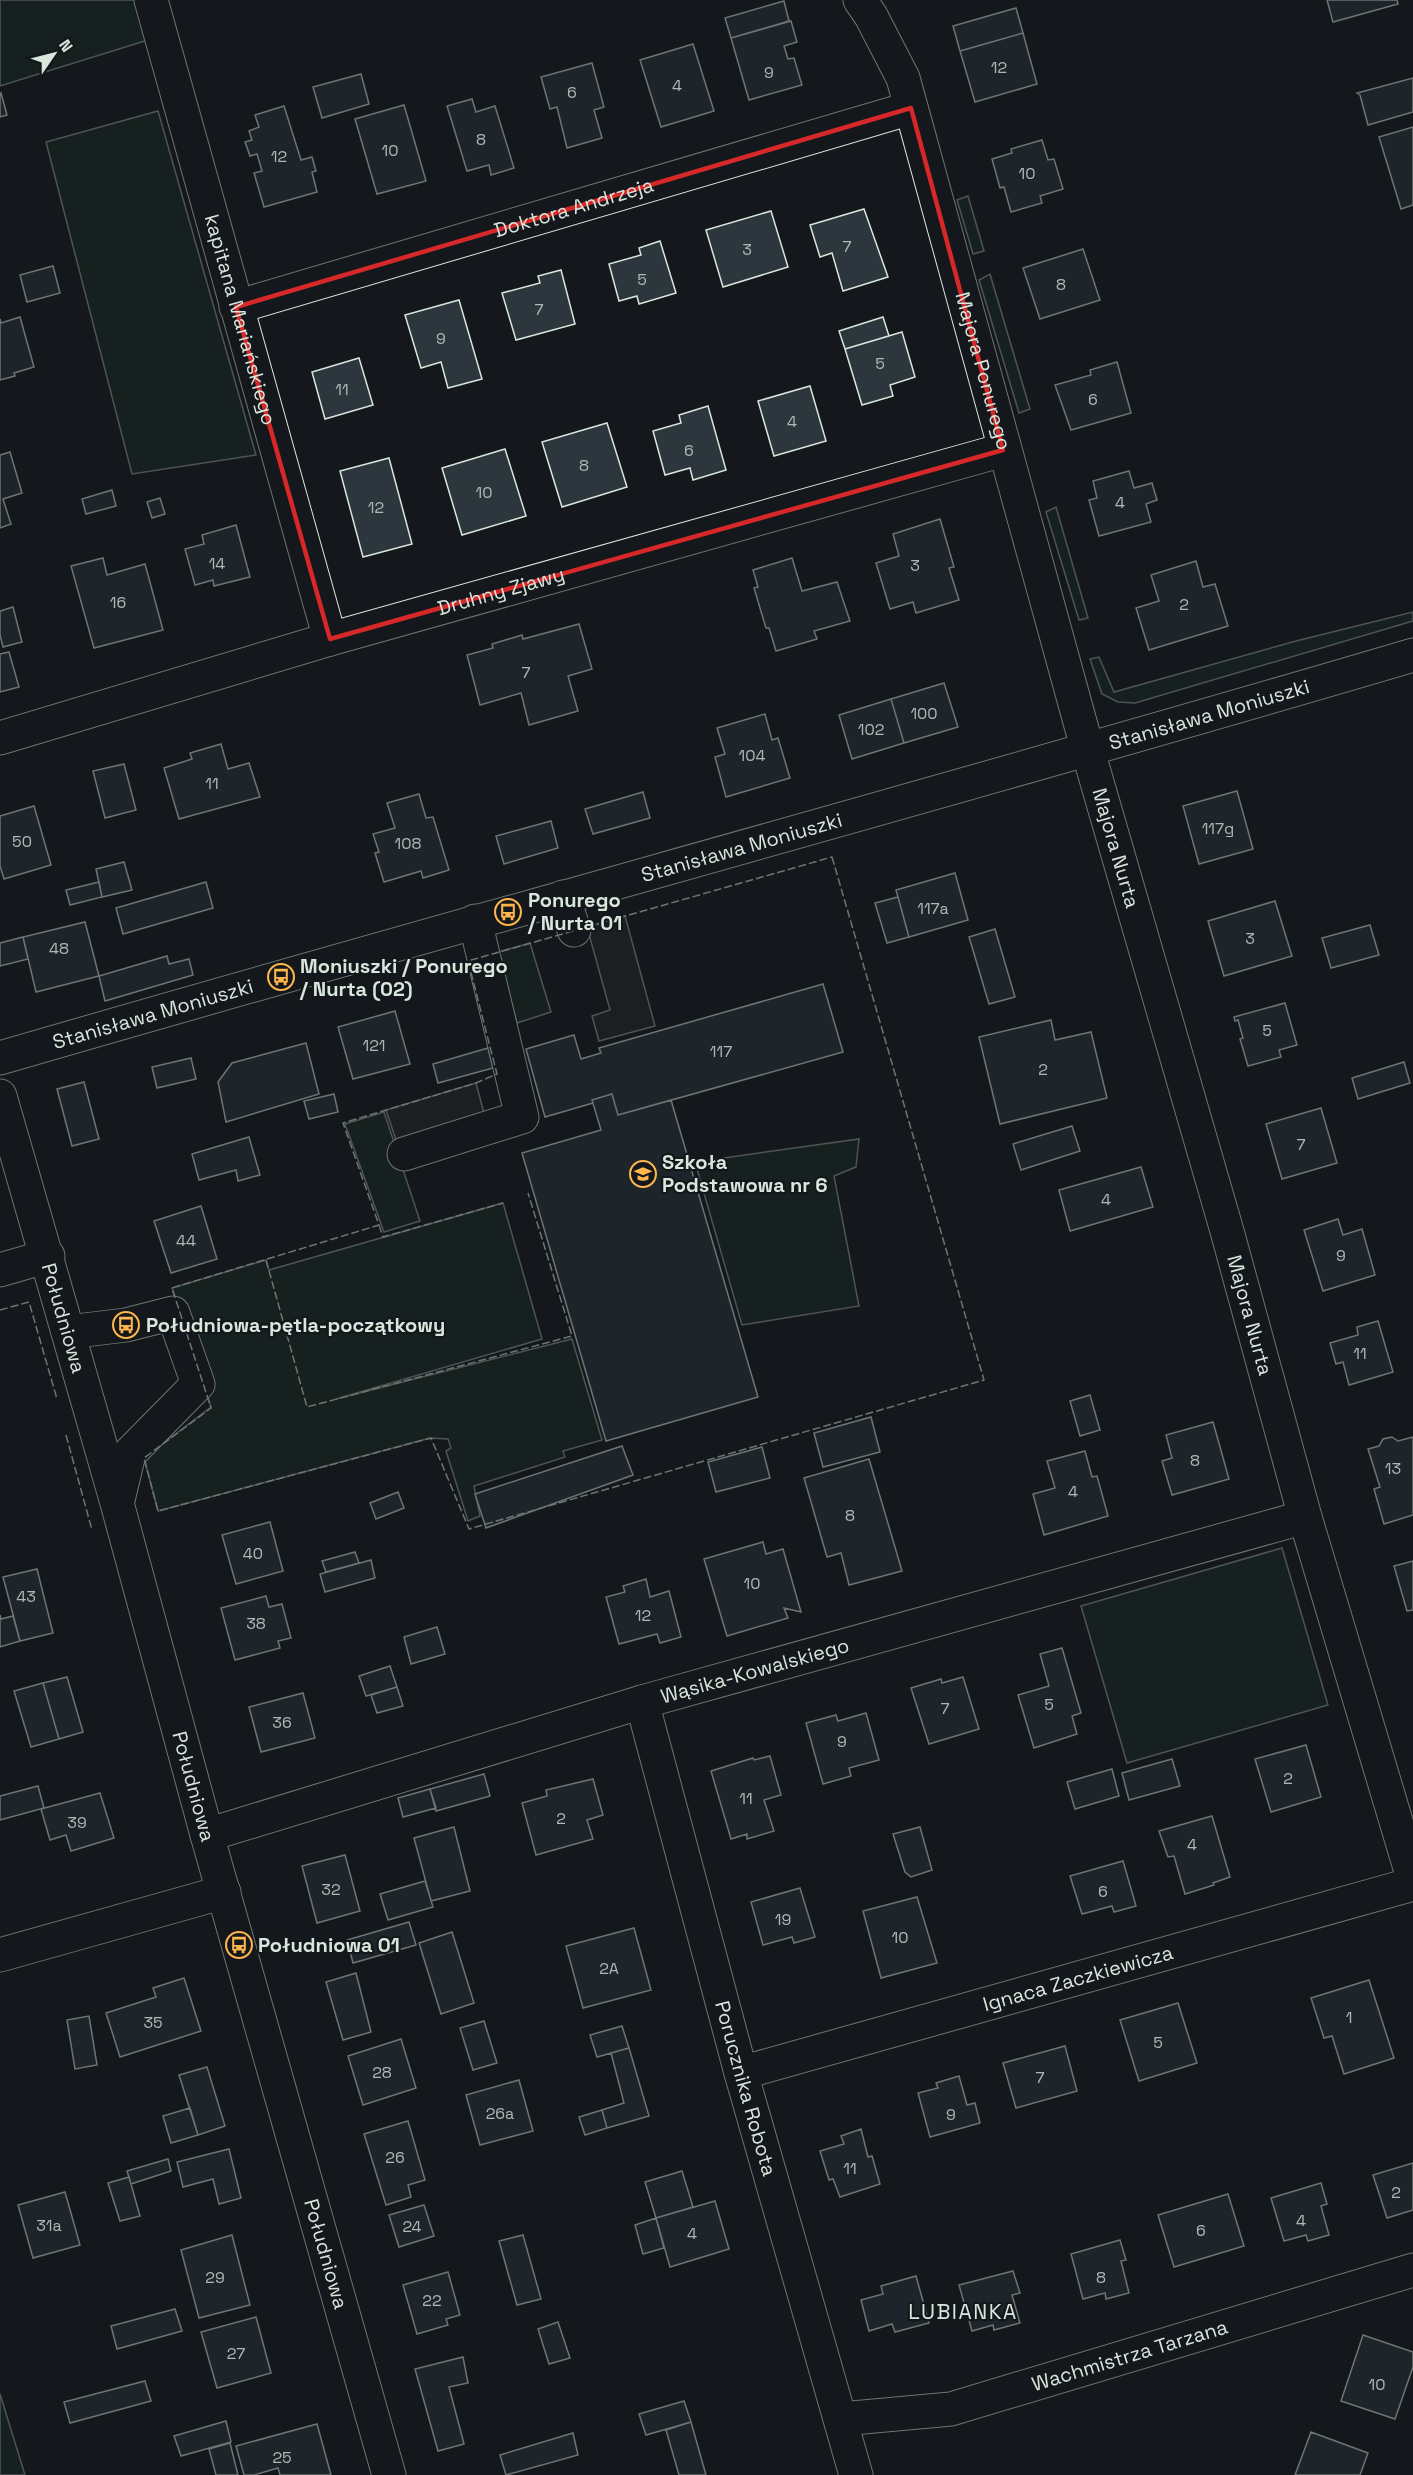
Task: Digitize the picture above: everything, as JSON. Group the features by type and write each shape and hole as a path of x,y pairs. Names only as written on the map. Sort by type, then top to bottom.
{"street":[{"name":"kapitana Mariańskiego","path":"151,0 330,639"},
{"name":"Majora Ponurego","path":"860,0 871,16 903,78 1003,450 1088,751"},
{"name":"Doktora Andrzeja","path":"236,307 911,108"},
{"name":"Druhny Zjawy","path":"0,738 330,639 1003,450"},
{"name":"Stanisława Moniuszki","path":"0,1058 475,921 1088,751 1413,655"},
{"name":"Majora Nurta","path":"1088,751 1227,1232 1305,1517 1413,1878"},
{"path":"563,897 574,930"},
{"path":"404,1154 522,1117 475,921"},
{"name":"Południowa","path":"0,1096 48,1256 207,1835 389,2475"},
{"path":"0,1270 48,1256"},
{"path":"68,1332 126,1325 173,1313 198,1384 129,1454 117,1503"},
{"name":"Wąsika-Kowalskiego","path":"207,1835 642,1702 1305,1517"},
{"name":"Porucznika Robota","path":"642,1702 741,2073 856,2475"},
{"name":"Ignaca Zaczkiewicza","path":"741,2073 1413,1884"},
{"path":"0,1955 224,1892"},
{"name":"Wachmistrza Tarzana","path":"841,2419 951,2409 1413,2270"}],"highlighted area":[{"path":"911,108 1003,450 330,639 236,307"}],"green space":[{"path":"0,0 136,0 148,40 0,86"},
{"path":"158,111 256,455 132,474 46,142"},
{"path":"968,196 984,251 973,254 957,200"},
{"path":"990,274 1030,409 1019,413 979,280"},
{"path":"1056,507 1088,618 1079,620 1046,512"},
{"path":"1413,612 1413,621 1135,703 1118,702 1102,694 1090,659 1099,657 1114,692 1296,641"},
{"path":"530,943 551,1012 517,1023 498,952"},
{"path":"384,1112 420,1221 384,1232 345,1124"},
{"path":"859,1139 856,1167 834,1176 859,1306 742,1325 695,1162"},
{"path":"503,1203 542,1339 336,1399 572,1339 602,1440 563,1451 565,1457 474,1486 480,1516 468,1521 446,1451 451,1448 448,1439 430,1438 158,1511 144,1458 211,1407 172,1288 266,1260 269,1270"},
{"path":"1282,1548 1328,1705 1127,1763 1081,1606"},
{"path":"0,2394 25,2475 0,2475"}],"shaded area":[{"path":"625,916 655,1026 599,1041 592,1016 610,1010 587,927"},
{"path":"476,1083 485,1117 397,1143 386,1110"}],"building":[{"path":"1327,0 1397,0 1398,4 1333,22"},
{"path":"784,1 789,21 731,38 725,18"},
{"path":"1016,8 1023,33 960,51 953,26"},
{"path":"791,21 797,42 784,46 788,59 794,58 802,85 749,100 731,38"},
{"path":"1023,33 1037,84 975,102 960,51"},
{"path":"693,44 714,111 661,127 640,60"},
{"path":"592,63 604,107 594,110 602,138 567,148 557,107 550,109 541,77"},
{"path":"361,74 369,104 322,118 313,87"},
{"path":"1413,78 1413,112 1368,125 1360,95 1357,93"},
{"path":"0,94 7,115 0,117"},
{"path":"472,99 476,112 495,106 514,168 491,175 489,165 467,171 447,106"},
{"path":"404,105 426,181 377,194 355,119"},
{"path":"284,106 301,160 312,157 316,171 312,172 317,192 264,207 254,173 262,171 257,154 250,156 245,142 252,140 249,131 259,127 255,115"},
{"path":"1413,127 1413,205 1401,209 1379,137"},
{"path":"1042,140 1048,160 1054,159 1063,189 1040,196 1042,203 1011,212 1004,187 1000,188 992,159 1012,153 1011,149"},
{"path":"864,209 888,277 843,291 832,253 820,257 810,225"},
{"path":"771,211 788,267 723,287 706,230"},
{"path":"660,241 676,293 639,304 637,296 619,301 609,264 641,255 639,248"},
{"path":"1083,249 1100,300 1040,319 1023,268"},
{"path":"53,266 60,293 27,302 20,275"},
{"path":"561,270 575,324 516,340 502,293 540,283 538,276"},
{"path":"459,300 482,379 448,388 441,362 421,368 405,315"},
{"path":"20,317 34,367 0,380 0,319 1,323"},
{"path":"883,317 889,336 845,349 839,331"},
{"path":"902,332 915,377 890,385 893,396 862,405 845,349"},
{"path":"359,358 373,405 325,419 312,372"},
{"path":"1117,362 1131,413 1071,430 1055,385 1091,375 1090,370"},
{"path":"810,386 826,441 774,456 758,401"},
{"path":"708,406 726,470 693,480 690,468 665,475 653,431 681,423 679,415"},
{"path":"607,423 627,487 562,507 542,442"},
{"path":"505,449 526,516 462,535 442,468"},
{"path":"10,452 22,493 3,499 11,524 0,528 0,455"},
{"path":"389,458 412,544 363,557 340,471"},
{"path":"1129,471 1134,488 1152,483 1157,500 1146,504 1151,522 1099,536 1089,500 1097,498 1093,481"},
{"path":"112,490 116,506 86,514 82,499"},
{"path":"160,498 165,514 152,518 147,502"},
{"path":"940,519 954,567 949,568 959,600 916,613 913,602 890,609 876,563 899,556 893,534"},
{"path":"236,525 250,577 214,586 213,580 195,585 185,549 204,544 202,535"},
{"path":"103,558 107,575 145,564 163,630 94,648 71,566"},
{"path":"792,558 802,591 837,582 850,621 814,631 817,639 776,651 769,628 766,628 754,588 758,587 753,570"},
{"path":"1196,561 1203,587 1215,584 1228,626 1149,650 1136,608 1159,601 1151,575"},
{"path":"13,607 22,642 3,647 0,635 0,611"},
{"path":"579,624 592,669 568,676 578,711 529,725 521,693 480,705 467,655 493,648 492,644 522,635 523,639"},
{"path":"9,652 19,687 0,692 0,654"},
{"path":"944,683 958,727 904,743 891,699"},
{"path":"891,699 904,743 852,759 839,715"},
{"path":"765,714 772,740 778,738 790,778 726,797 715,757 725,754 717,728"},
{"path":"221,744 228,769 249,763 260,797 179,819 164,768 192,759 190,753"},
{"path":"124,764 136,810 105,818 93,771"},
{"path":"1237,791 1253,849 1199,864 1183,806"},
{"path":"643,792 650,818 593,834 585,809"},
{"path":"419,794 426,818 433,817 449,870 423,878 421,871 384,882 375,853 379,852 373,834 395,828 387,803"},
{"path":"34,806 51,865 4,879 0,866 0,816"},
{"path":"551,821 558,848 504,864 496,836"},
{"path":"124,862 132,890 102,897 96,869"},
{"path":"955,873 968,920 909,937 896,890"},
{"path":"99,882 102,897 70,905 66,890"},
{"path":"206,882 213,908 123,934 116,908"},
{"path":"898,897 909,937 887,943 875,903"},
{"path":"1275,901 1292,956 1224,976 1208,921"},
{"path":"85,922 99,976 36,992 23,937"},
{"path":"1370,925 1379,955 1331,968 1322,938"},
{"path":"995,929 1015,997 989,1004 969,937"},
{"path":"23,937 28,959 0,966 0,943"},
{"path":"167,956 169,964 189,959 193,975 105,1001 99,976"},
{"path":"823,984 843,1052 618,1115 612,1094 592,1100 593,1103 545,1117 526,1049 574,1035 581,1059 601,1053 599,1048"},
{"path":"1285,1003 1297,1045 1279,1050 1281,1057 1248,1066 1240,1039 1243,1038 1238,1020 1235,1021 1234,1017"},
{"path":"395,1011 410,1064 353,1079 338,1027"},
{"path":"1051,1020 1055,1040 1091,1032 1107,1098 1000,1124 979,1037"},
{"path":"306,1043 319,1094 226,1122 218,1082 232,1063"},
{"path":"488,1048 493,1068 438,1083 433,1064"},
{"path":"191,1058 196,1079 157,1088 152,1067"},
{"path":"1404,1062 1410,1083 1358,1099 1352,1078"},
{"path":"84,1082 99,1139 72,1146 57,1089"},
{"path":"334,1094 338,1112 309,1119 304,1101"},
{"path":"612,1094 618,1115 671,1100 758,1397 606,1441 522,1153 601,1130 592,1100"},
{"path":"1321,1108 1337,1163 1282,1179 1266,1124"},
{"path":"1072,1126 1080,1151 1021,1170 1013,1144"},
{"path":"249,1137 260,1175 238,1181 236,1170 199,1180 192,1154"},
{"path":"1141,1167 1153,1207 1070,1231 1059,1190"},
{"path":"201,1206 217,1259 171,1273 154,1221"},
{"path":"1338,1219 1343,1235 1362,1229 1375,1275 1323,1291 1304,1230"},
{"path":"1378,1321 1393,1372 1349,1385 1343,1362 1336,1364 1330,1343 1358,1335 1357,1327"},
{"path":"1090,1395 1100,1430 1080,1436 1070,1401"},
{"path":"871,1417 880,1452 823,1467 814,1433"},
{"path":"1213,1422 1229,1479 1172,1495 1162,1461 1172,1458 1166,1435"},
{"path":"1392,1437 1398,1441 1413,1437 1413,1515 1384,1524 1374,1489 1380,1487 1368,1449 1379,1446 1383,1439"},
{"path":"622,1446 633,1475 486,1528 475,1494"},
{"path":"762,1447 770,1478 716,1492 708,1462"},
{"path":"1085,1451 1092,1477 1097,1476 1108,1516 1044,1535 1033,1494 1055,1488 1047,1461"},
{"path":"869,1459 902,1571 849,1585 841,1553 827,1557 804,1478"},
{"path":"398,1492 404,1508 376,1519 370,1503"},
{"path":"270,1522 283,1571 236,1584 222,1535"},
{"path":"763,1542 766,1554 783,1549 801,1612 784,1608 788,1618 727,1636 704,1559"},
{"path":"355,1552 359,1563 326,1572 322,1561"},
{"path":"371,1560 375,1578 325,1592 320,1574"},
{"path":"1413,1561 1413,1610 1407,1611 1394,1566"},
{"path":"37,1569 53,1633 20,1641 3,1577"},
{"path":"646,1579 650,1597 669,1591 681,1637 660,1643 657,1634 619,1644 606,1597 625,1592 623,1586"},
{"path":"266,1596 269,1607 282,1604 291,1638 278,1641 280,1648 235,1660 221,1608"},
{"path":"0,1615 1,1619 13,1616 20,1641 0,1647"},
{"path":"437,1627 445,1654 411,1664 404,1637"},
{"path":"1062,1648 1081,1713 1072,1716 1077,1734 1034,1748 1018,1695 1049,1686 1040,1654"},
{"path":"390,1666 397,1687 366,1696 359,1676"},
{"path":"67,1677 83,1732 59,1739 43,1683"},
{"path":"963,1677 979,1729 929,1744 911,1688 941,1679 942,1683"},
{"path":"43,1683 59,1739 31,1747 14,1691"},
{"path":"397,1687 403,1706 377,1713 371,1695"},
{"path":"303,1693 315,1738 261,1752 249,1707"},
{"path":"866,1713 879,1760 849,1768 851,1776 823,1784 806,1723 836,1715 838,1721"},
{"path":"1306,1745 1321,1797 1271,1812 1255,1759"},
{"path":"770,1756 781,1795 764,1800 774,1831 747,1839 747,1834 731,1839 711,1771 753,1758 754,1760"},
{"path":"1172,1759 1180,1786 1129,1800 1122,1773"},
{"path":"1112,1769 1119,1796 1075,1809 1067,1782"},
{"path":"484,1774 490,1796 436,1811 430,1789"},
{"path":"593,1779 603,1815 587,1820 593,1839 536,1855 522,1803 547,1796 546,1790"},
{"path":"38,1786 44,1808 0,1820 0,1796"},
{"path":"430,1789 436,1808 403,1817 398,1798"},
{"path":"100,1793 114,1838 71,1851 66,1835 50,1840 41,1809"},
{"path":"1212,1816 1230,1877 1213,1883 1214,1885 1185,1894 1174,1856 1168,1857 1159,1831"},
{"path":"454,1827 470,1891 431,1901 414,1838"},
{"path":"920,1827 932,1870 911,1877 905,1872 893,1834"},
{"path":"345,1855 360,1911 317,1923 302,1866"},
{"path":"1123,1861 1136,1906 1114,1912 1112,1906 1082,1914 1070,1876"},
{"path":"425,1881 433,1907 388,1920 380,1894"},
{"path":"800,1888 815,1937 794,1943 792,1937 763,1945 751,1902"},
{"path":"917,1897 937,1963 881,1978 863,1911"},
{"path":"409,1922 416,1945 353,1963 347,1940"},
{"path":"634,1928 651,1990 583,2008 566,1946"},
{"path":"452,1932 474,2003 441,2014 419,1943"},
{"path":"356,1973 371,2032 343,2040 326,1982"},
{"path":"184,1978 201,2031 120,2057 106,2013 156,1997 153,1988"},
{"path":"1369,1980 1394,2058 1344,2074 1332,2036 1324,2038 1311,1998"},
{"path":"1178,2003 1197,2063 1139,2081 1120,2020"},
{"path":"89,2016 97,2065 75,2069 67,2020"},
{"path":"484,2021 497,2063 473,2070 460,2028"},
{"path":"622,2026 629,2048 597,2057 590,2035"},
{"path":"401,2039 416,2088 363,2105 348,2056"},
{"path":"1065,2046 1077,2091 1016,2108 1003,2063"},
{"path":"629,2048 649,2116 607,2128 602,2110 624,2103 611,2053"},
{"path":"207,2067 225,2126 198,2135 179,2075"},
{"path":"959,2076 967,2105 975,2103 980,2123 930,2137 918,2093 938,2088 936,2083"},
{"path":"519,2080 533,2131 480,2145 466,2095"},
{"path":"190,2108 198,2135 171,2143 163,2116"},
{"path":"602,2110 607,2128 585,2135 579,2117"},
{"path":"408,2121 425,2180 408,2185 411,2197 386,2205 364,2134"},
{"path":"861,2129 868,2157 872,2156 880,2184 840,2197 833,2179 829,2180 820,2151 844,2144 841,2136"},
{"path":"229,2149 241,2198 219,2204 213,2179 183,2187 177,2162"},
{"path":"168,2159 171,2171 131,2184 127,2171"},
{"path":"1413,2163 1413,2210 1387,2218 1373,2175"},
{"path":"682,2171 693,2207 656,2218 645,2182"},
{"path":"129,2177 140,2216 120,2221 108,2183"},
{"path":"1321,2183 1327,2204 1321,2206 1329,2235 1308,2241 1306,2235 1284,2241 1271,2198"},
{"path":"65,2192 80,2245 33,2258 18,2205"},
{"path":"1228,2194 1244,2246 1174,2267 1158,2215"},
{"path":"715,2201 729,2249 670,2267 656,2218"},
{"path":"424,2205 434,2236 399,2247 389,2215"},
{"path":"656,2218 664,2248 643,2254 635,2225"},
{"path":"232,2235 250,2305 199,2318 181,2250"},
{"path":"523,2235 541,2299 517,2305 499,2241"},
{"path":"1120,2240 1126,2260 1121,2261 1129,2293 1106,2299 1105,2293 1083,2299 1071,2254"},
{"path":"1013,2271 1020,2293 1012,2295 1020,2323 994,2330 993,2325 972,2331 959,2285"},
{"path":"448,2272 460,2315 446,2319 448,2325 417,2334 403,2285"},
{"path":"916,2276 929,2323 895,2332 892,2324 869,2331 861,2300 883,2294 881,2286"},
{"path":"175,2309 182,2331 117,2349 111,2326"},
{"path":"256,2317 271,2373 217,2388 201,2332"},
{"path":"558,2322 570,2358 549,2364 538,2329"},
{"path":"1363,2335 1413,2352 1413,2367 1395,2419 1341,2401"},
{"path":"463,2357 468,2383 449,2387 464,2444 438,2451 415,2369"},
{"path":"145,2381 151,2401 70,2423 64,2402"},
{"path":"684,2401 691,2422 646,2435 639,2414"},
{"path":"226,2421 231,2442 181,2456 174,2436"},
{"path":"691,2422 706,2475 679,2475 666,2430"},
{"path":"317,2424 331,2475 280,2475 278,2468 254,2475 244,2475 236,2446"},
{"path":"1311,2432 1368,2453 1360,2475 1295,2475"},
{"path":"573,2433 578,2455 506,2475 500,2455"},
{"path":"230,2443 238,2475 216,2475 209,2449"}],"fence":[{"path":"832,857 984,1380 469,1529 431,1438 158,1511 144,1458 211,1408 172,1288 379,1225 343,1123 476,1083 497,1074 468,961 832,857"},
{"path":"266,1260 307,1407 572,1336 528,1193"},
{"path":"379,1225 383,1237 503,1203"},
{"path":"0,1310 29,1302 57,1399"},
{"path":"66,1435 92,1530"}],"place":[{"name":"Ponurego / Nurta 01","path":"508,912"},
{"name":"Moniuszki / Ponurego / Nurta (02)","path":"281,977"},
{"name":"Szkoła Podstawowa nr 6","path":"643,1174"},
{"name":"Południowa-pętla-początkowy","path":"126,1325"},
{"name":"Południowa 01","path":"239,1945"}],"district":[{"name":"LUBIANKA","path":"963,2311"}]}
